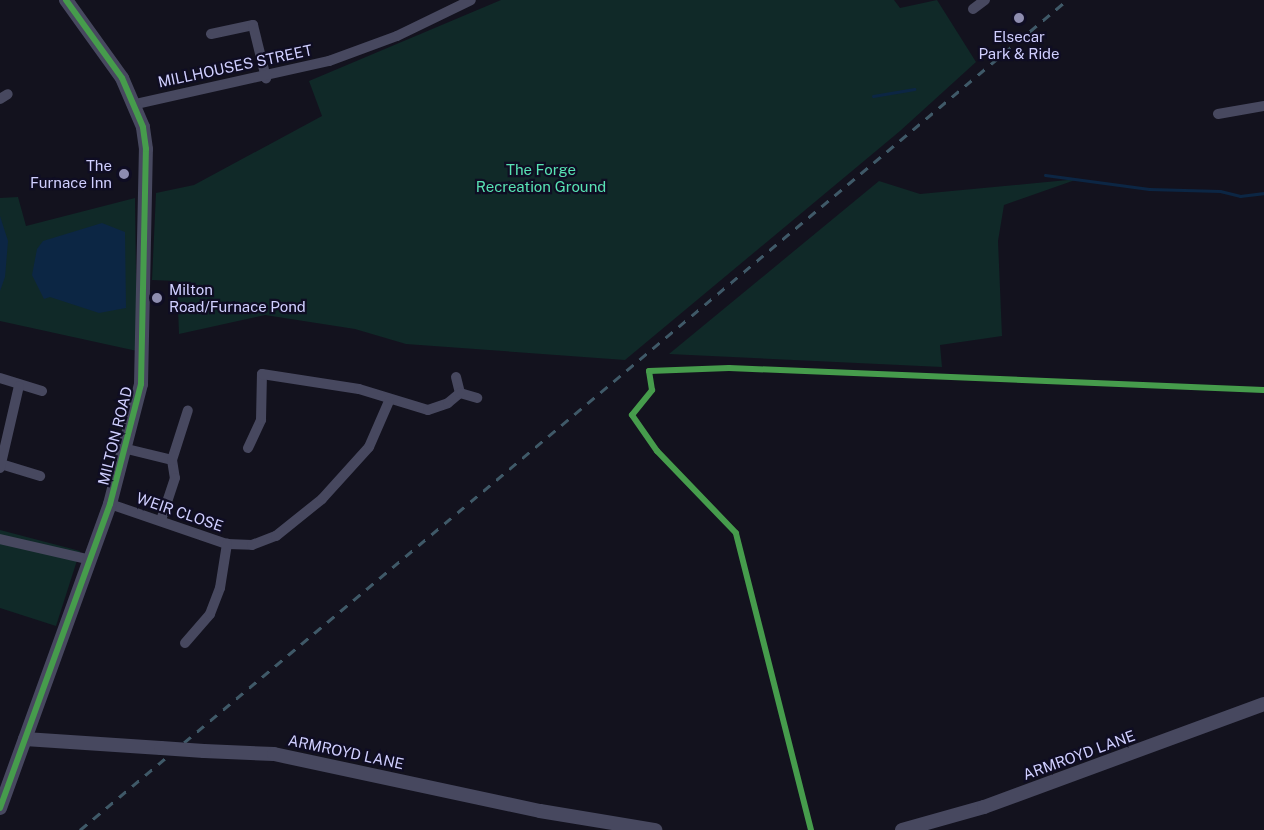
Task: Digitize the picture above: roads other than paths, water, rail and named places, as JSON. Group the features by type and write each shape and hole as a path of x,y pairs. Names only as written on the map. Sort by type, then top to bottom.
{"street":[{"name":"MILLHOUSES STREET","path":"136,104 266,78 396,36 471,0"},
{"path":"973,9 985,0"},
{"name":"MILTON ROAD","path":"0,808 91,560 127,450 140,397 146,149 136,104 69,1"},
{"path":"211,34 253,26 266,78"},
{"path":"1218,114 1264,106"},
{"path":"248,448 261,420 262,374 359,389 389,401 428,410 448,403 460,393"},
{"path":"456,377 460,393"},
{"path":"0,378 19,386 42,391"},
{"path":"19,386 1,466 40,476"},
{"path":"460,393 477,398"},
{"name":"WEIR CLOSE","path":"110,504 227,544 252,544 276,536 322,499 369,447 389,401"},
{"path":"161,520 176,478 171,460 188,410"},
{"path":"127,450 171,460"},
{"path":"0,539 91,560"},
{"path":"185,643 210,614 220,588 227,544"},
{"name":"ARMROYD LANE","path":"902,830 984,807 1264,704"},
{"name":"ARMROYD LANE","path":"25,739 274,754 540,811 655,830"}],"water":[{"path":"0,216 8,241 5,277 0,291"},
{"path":"102,223 125,232 126,308 99,313 50,297 44,299 32,275 37,249 43,241"}],"waterway":[{"path":"873,96 914,89"},
{"path":"1045,175 1149,189 1220,191 1240,196 1264,193"}],"railway":[{"path":"80,830 1067,0"}],"place":[{"name":"Elsecar Park & Ride","path":"1019,18"},
{"name":"The Furnace Inn","path":"124,174"},
{"name":"Milton Road/Furnace Pond","path":"157,298"}],"park label":[{"name":"The Forge Recreation Ground","path":"541,178"}]}
